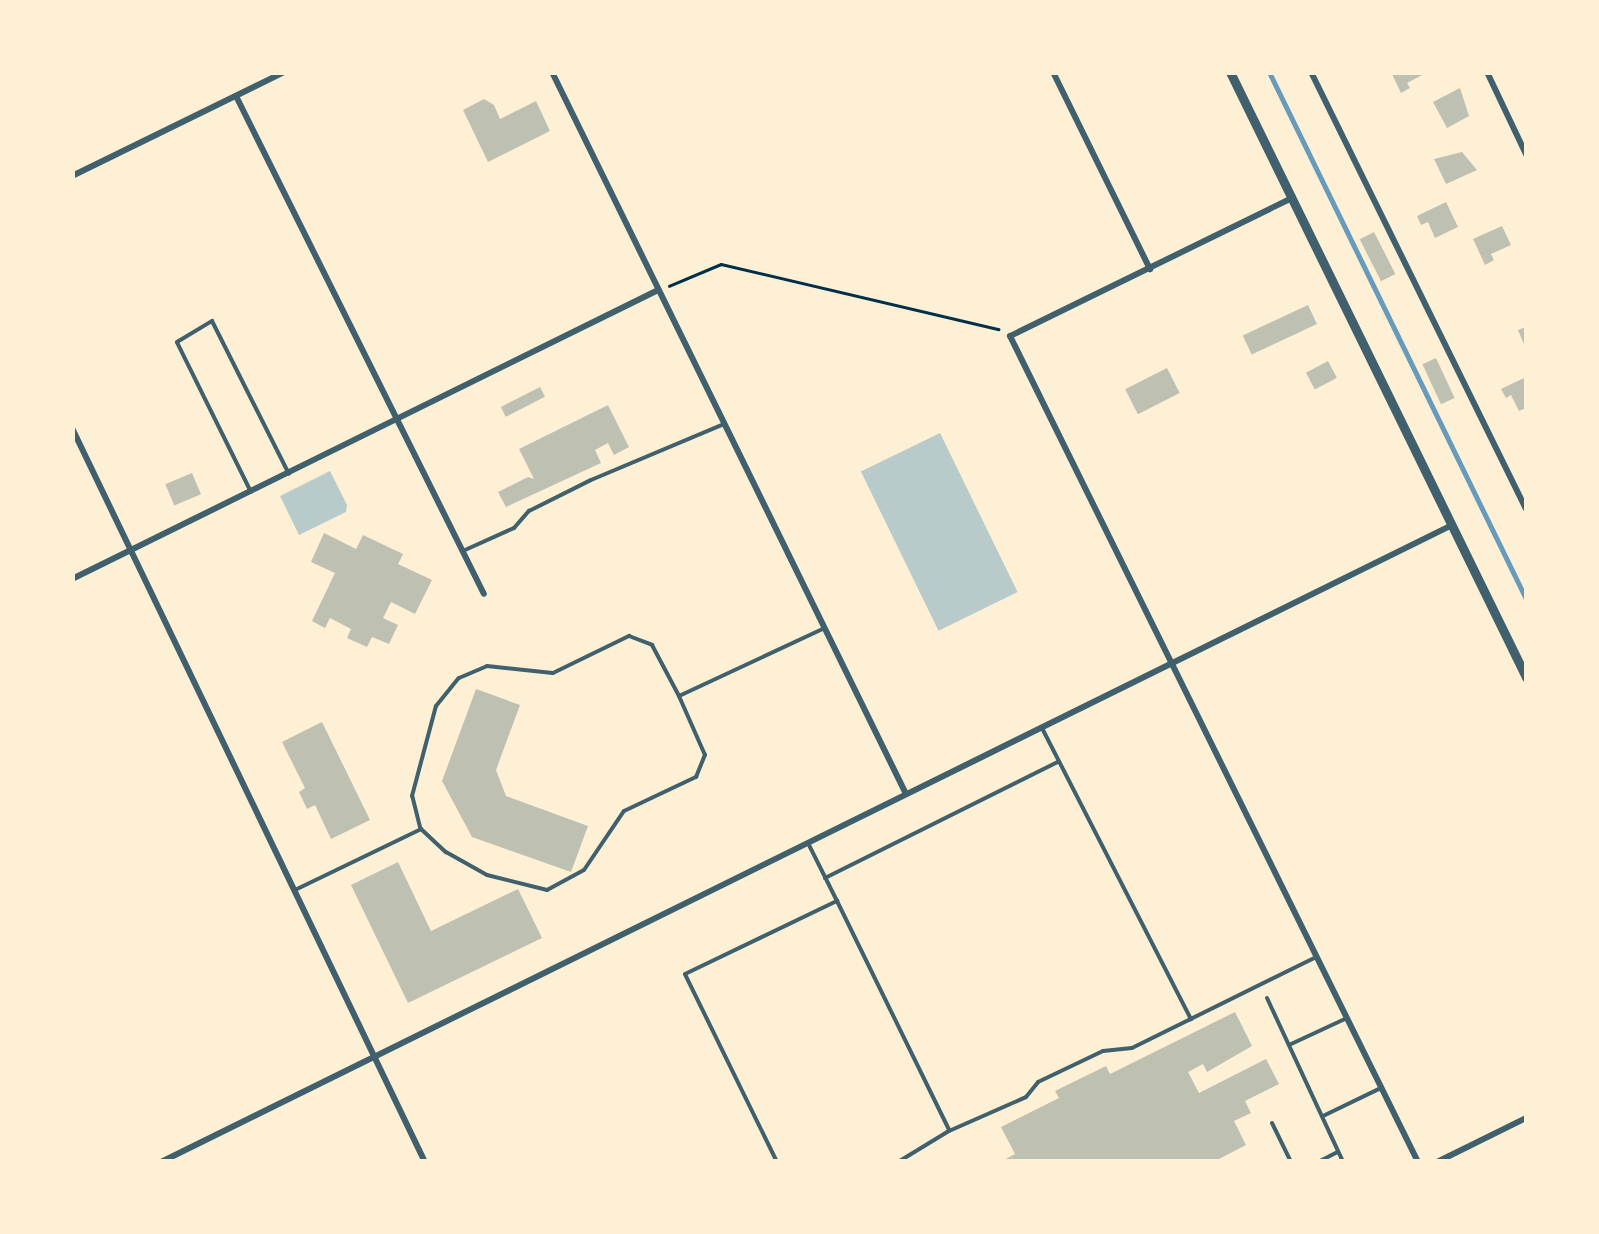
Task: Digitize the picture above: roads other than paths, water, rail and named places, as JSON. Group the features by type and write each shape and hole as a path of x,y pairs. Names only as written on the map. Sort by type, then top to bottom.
{"street":[{"path":"72,176 284,72"},
{"path":"552,72 906,794"},
{"path":"1053,72 1150,268"},
{"path":"1230,72 1526,678"},
{"path":"1311,72 1523,492 1526,508"},
{"path":"1486,72 1526,154"},
{"path":"236,96 484,594"},
{"path":"1292,198 1010,336 1418,1162"},
{"path":"72,579 658,290"},
{"path":"72,428 425,1162"},
{"path":"161,1162 1452,525"},
{"path":"1436,1162 1526,1118"}],"lane":[{"path":"251,492 177,342 212,321 289,474"},
{"path":"462,551 514,528 529,510 724,424"},
{"path":"679,696 825,629"},
{"path":"629,636 652,644 705,755 696,777 624,812 584,870 547,890 487,875 446,852 421,829 412,796 436,706 459,678 487,666 553,673 629,636"},
{"path":"1042,728 1191,1019"},
{"path":"825,878 1058,762"},
{"path":"297,889 421,829"},
{"path":"808,843 949,1131"},
{"path":"777,1162 685,974 837,901"},
{"path":"898,1162 949,1131 1026,1097 1038,1082 1103,1051 1132,1048 1316,957"},
{"path":"1267,998 1343,1162"},
{"path":"1289,1046 1346,1018"},
{"path":"1322,1116 1382,1088"},
{"path":"1272,1123 1290,1162"},
{"path":"1318,1162 1338,1152"}],"waterway":[{"path":"1269,72 1526,599"}]}
